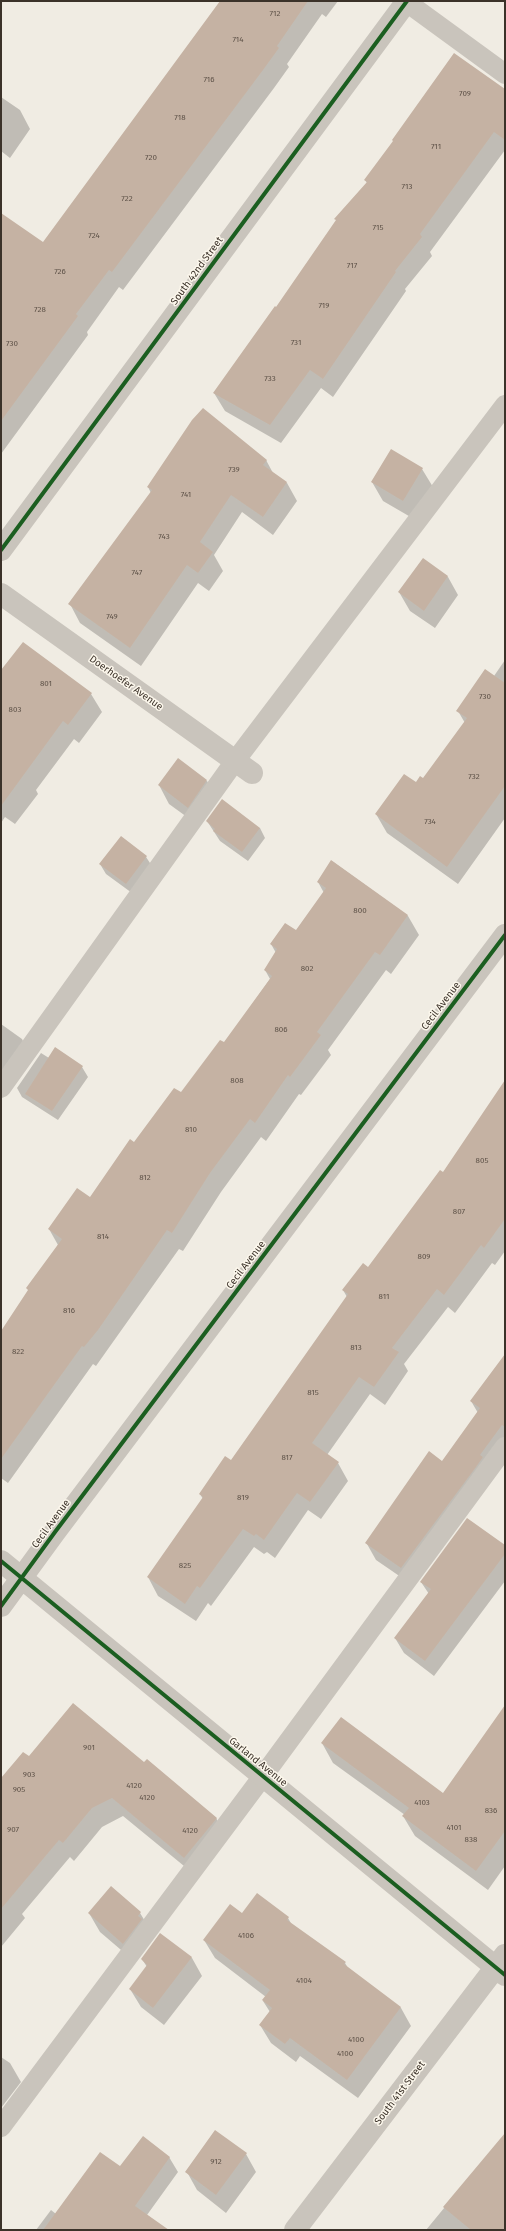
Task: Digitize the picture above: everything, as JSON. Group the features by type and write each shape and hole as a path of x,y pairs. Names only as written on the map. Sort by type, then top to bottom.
{"street":[{"name":"South 42nd Street","path":"1,550 406,1"},
{"name":"Doerhoefer Avenue","path":"1,594 244,767"},
{"name":"Cecil Avenue","path":"1,1606 505,935"},
{"name":"Garland Avenue","path":"1,1561 21,1579 263,1776 502,1966"},
{"name":"South 41st Street","path":"295,2230 502,1966"}],"lane":[{"path":"406,1 505,74"},
{"path":"1,1088 244,767 505,404"},
{"path":"1,2127 263,1776 505,1447"}],"building":[{"path":"220,1 308,1 277,46 279,48 263,70 112,272 109,270 76,314 78,316 1,421 1,213 43,242"},
{"path":"454,53 505,89 505,140 494,132 420,234 422,237 395,271 396,272 323,379 310,370 270,425 213,393 275,306 276,307 336,220 334,219 367,182 364,180"},
{"path":"203,408 267,460 263,465 287,482 263,517 231,495 200,542 213,552 198,573 187,565 130,648 68,604 152,490 147,487 192,420"},
{"path":"391,449 423,468 403,501 371,482"},
{"path":"423,558 448,576 424,611 398,592"},
{"path":"23,642 92,693 68,725 63,721 1,806 1,670"},
{"path":"485,669 505,683 505,786 447,867 375,814 404,774 416,782 420,776 423,778 467,718 456,711"},
{"path":"178,758 207,780 188,808 158,785"},
{"path":"222,799 260,828 242,852 213,831 215,829 206,821"},
{"path":"121,836 147,856 126,884 99,864"},
{"path":"331,860 408,915 380,955 375,952 317,1032 321,1035 290,1077 288,1075 255,1123 250,1119 210,1173 172,1233 167,1230 98,1330 84,1347 82,1346 1,1459 1,1331 28,1290 26,1288 62,1239 48,1229 77,1188 90,1197 130,1139 134,1142 174,1088 181,1092 220,1040 224,1042 272,976 264,970 277,949 270,944 285,923 296,930 326,888 317,882"},
{"path":"55,1047 83,1066 52,1111 25,1094"},
{"path":"505,1080 505,1219 484,1248 481,1245 444,1295 437,1289 392,1348 399,1352 374,1387 359,1377 312,1443 339,1462 310,1502 297,1493 264,1540 256,1534 254,1536 243,1529 200,1588 197,1586 185,1604 147,1577 203,1497 199,1494 225,1456 231,1460 348,1294 342,1290 363,1263 368,1267 440,1170 443,1172"},
{"path":"505,1354 505,1427 502,1425 480,1455 483,1457 476,1467 401,1568 365,1543 429,1451 442,1461 480,1408 470,1401"},
{"path":"467,1518 505,1545 505,1554 425,1661 394,1638 431,1589 420,1582"},
{"path":"73,1703 144,1762 147,1759 217,1818 184,1858 112,1798 92,1808 63,1843 59,1840 1,1909 1,1778 23,1752 29,1756"},
{"path":"505,1705 505,1831 476,1871 402,1816 409,1808 321,1743 341,1717 443,1793"},
{"path":"111,1886 141,1912 138,1916 142,1919 123,1944 88,1913"},
{"path":"257,1893 289,1917 287,1920 346,1962 344,1964 401,2007 347,2080 290,2038 285,2044 259,2025 272,2008 262,2000 270,1990 203,1940 230,1904 242,1913"},
{"path":"160,1933 192,1957 153,2008 129,1989 147,1965 141,1959"},
{"path":"215,2130 247,2153 216,2195 185,2172"},
{"path":"505,2133 505,2230 471,2230 443,2207"},
{"path":"143,2136 170,2157 135,2206 169,2230 43,2230 100,2152 120,2166"}],"cycle path":[{"path":"1,550 407,1"},
{"path":"1,1606 55,1532 505,935"},
{"path":"1,1561 505,1975"}]}
